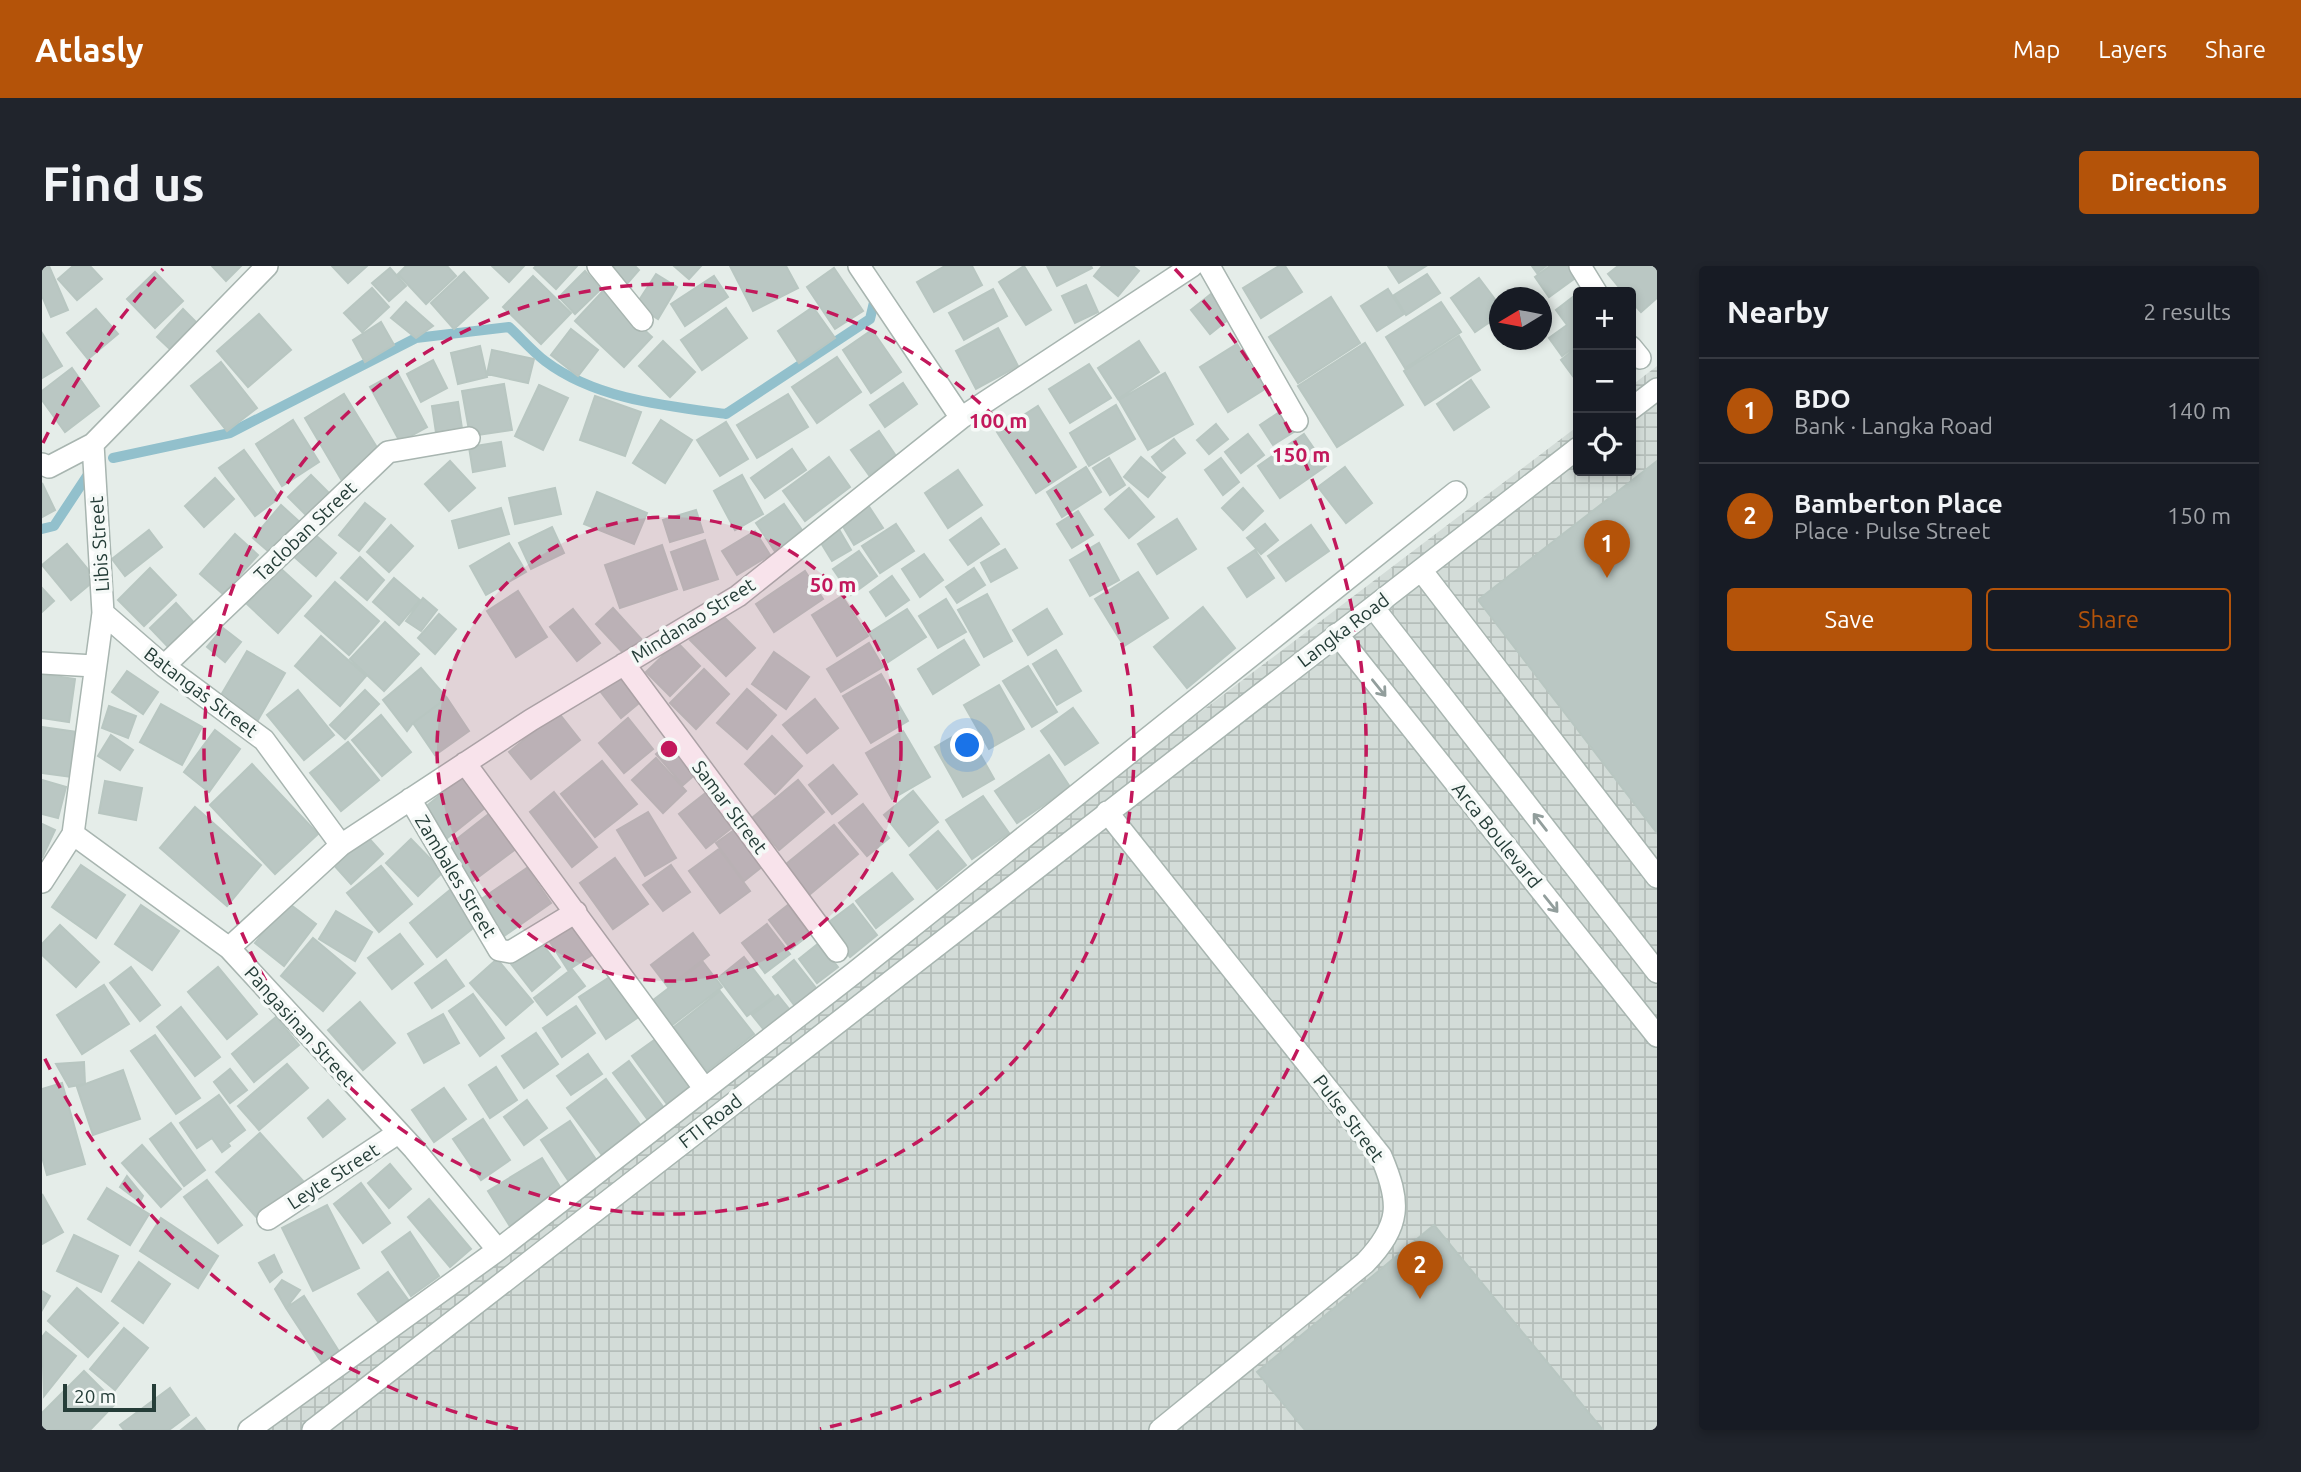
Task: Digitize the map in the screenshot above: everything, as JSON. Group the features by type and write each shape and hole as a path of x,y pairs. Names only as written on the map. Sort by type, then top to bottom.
{"street":[{"path":"42,464 49,467 93,443 267,266"},
{"path":"598,266 642,320"},
{"name":"Mindanao Street","path":"229,948 341,845 465,763 738,596 961,418 1192,266"},
{"path":"1209,266 1297,421"},
{"path":"1580,266 1593,287"},
{"path":"862,270 961,418"},
{"path":"1636,405 1657,389"},
{"name":"Tacloban Street","path":"164,666 388,452 469,438"},
{"name":"Libis Street","path":"42,882 73,834 103,612 93,443"},
{"name":"Langka Road","path":"1107,812 1573,452"},
{"path":"249,1430 499,1250 1456,492"},
{"path":"1421,570 1657,877"},
{"path":"1373,607 1657,972"},
{"name":"Batangas Street","path":"103,612 164,666 264,740 341,845"},
{"name":"Arca Boulevard","path":"1337,634 1657,1036"},
{"path":"42,663 94,666"},
{"name":"Samar Street","path":"624,664 837,951"},
{"path":"1155,729 1177,758"},
{"path":"465,763 704,1088"},
{"name":"Zambales Street","path":"410,800 499,950 510,952 576,912"},
{"name":"FTI Road","path":"313,1430 1107,812"},
{"name":"Pulse Street","path":"1107,812 1381,1156 1395,1190 1394,1216 1382,1244 1365,1263 1160,1430"},
{"name":"Pangasinan Street","path":"73,834 229,948 398,1133 499,1250"},
{"name":"Leyte Street","path":"268,1219 398,1133"}],"shaded area":[{"path":"1657,366 1657,1430 253,1430 1573,430 1573,476 1636,476 1636,382"}],"building":[{"path":"42,266 49,266 68,310 51,317 42,296"},
{"path":"73,266 90,266 102,279 77,300 58,279"},
{"path":"212,266 241,266 226,281"},
{"path":"332,266 367,266 348,283"},
{"path":"406,266 447,266 456,276 426,304 398,274"},
{"path":"492,266 524,266 509,282"},
{"path":"577,266 556,289 534,268"},
{"path":"603,266 635,266 639,270 625,286"},
{"path":"674,266 701,266 689,279"},
{"path":"730,266 786,266 798,288 753,311"},
{"path":"945,266 972,266 982,285 934,312 917,282"},
{"path":"1024,266 1051,310 1026,325 999,282"},
{"path":"1047,266 1091,266 1092,268 1057,286"},
{"path":"1102,266 1133,266 1139,271 1118,296 1094,276"},
{"path":"1279,266 1285,266 1302,292 1261,318 1243,288"},
{"path":"1388,266 1426,266 1399,283"},
{"path":"1532,266 1546,266 1537,273"},
{"path":"1550,266 1570,266 1578,276 1552,295 1552,287 1542,287 1535,277"},
{"path":"1618,266 1657,266 1657,298 1641,312 1636,306 1636,287 1619,287 1608,274"},
{"path":"390,268 406,286 389,301 372,283"},
{"path":"834,268 863,311 835,329 807,287"},
{"path":"585,271 601,289 575,314 559,297"},
{"path":"155,272 183,301 155,328 127,299"},
{"path":"464,272 488,298 454,329 431,303"},
{"path":"656,274 677,287 658,319 636,305"},
{"path":"1427,274 1440,293 1406,315 1394,295"},
{"path":"533,276 571,313 541,344 503,307"},
{"path":"714,276 728,297 685,326 671,304"},
{"path":"1479,278 1489,291 1489,322 1475,332 1451,298"},
{"path":"1086,285 1098,312 1075,323 1062,296"},
{"path":"372,288 389,307 362,332 344,313"},
{"path":"993,289 1007,316 964,340 949,313"},
{"path":"1388,289 1404,314 1377,331 1361,306"},
{"path":"603,291 652,337 624,367 575,321"},
{"path":"1211,294 1230,318 1210,334 1191,310"},
{"path":"1331,297 1360,343 1298,383 1269,337"},
{"path":"1573,297 1573,348 1562,356 1552,342 1552,336 1567,325 1556,310"},
{"path":"406,302 433,326 416,338 391,318"},
{"path":"1441,302 1461,332 1405,368 1386,337"},
{"path":"813,307 835,338 799,363 778,331"},
{"path":"726,308 747,338 702,370 681,340"},
{"path":"96,309 118,334 88,359 67,333"},
{"path":"183,309 198,324 172,351 157,337"},
{"path":"259,314 291,350 248,387 217,351"},
{"path":"381,322 394,345 365,362 353,340"},
{"path":"998,328 1018,366 976,389 956,351"},
{"path":"571,329 598,350 578,376 551,355"},
{"path":"872,330 901,372 871,393 843,350"},
{"path":"42,333 62,366 42,378"},
{"path":"1459,336 1480,370 1425,405 1404,371"},
{"path":"663,341 695,372 670,397 639,366"},
{"path":"1139,341 1159,372 1118,399 1098,368"},
{"path":"1365,343 1403,405 1337,447 1298,386"},
{"path":"1237,344 1265,389 1228,412 1200,367"},
{"path":"480,346 487,377 458,384 451,353"},
{"path":"492,350 534,359 528,383 487,374"},
{"path":"1573,350 1573,376 1561,360"},
{"path":"837,357 861,392 817,423 792,387"},
{"path":"433,360 447,388 421,402 407,374"},
{"path":"221,362 257,408 227,431 191,386"},
{"path":"1089,364 1111,398 1070,423 1049,389"},
{"path":"72,368 99,406 65,432 42,400 42,391"},
{"path":"397,372 427,427 400,442 370,387"},
{"path":"1165,373 1193,424 1148,450 1119,400"},
{"path":"1471,380 1489,407 1454,430 1437,404"},
{"path":"903,383 917,404 885,427 870,405"},
{"path":"504,384 512,430 470,436 462,391"},
{"path":"539,385 568,398 543,450 515,436"},
{"path":"344,394 381,454 341,479 305,418"},
{"path":"788,394 808,427 757,458 737,425"},
{"path":"595,396 641,412 625,456 580,440"},
{"path":"458,402 463,435 437,439 432,406"},
{"path":"1116,405 1135,439 1089,466 1070,433"},
{"path":"1038,406 1076,467 1036,493 997,432"},
{"path":"1284,409 1297,430 1273,445 1260,425"},
{"path":"293,420 319,462 282,486 256,444"},
{"path":"661,420 692,440 665,483 633,463"},
{"path":"726,422 748,459 720,476 697,440"},
{"path":"1216,424 1228,439 1209,454 1197,440"},
{"path":"879,431 896,456 869,475 851,450"},
{"path":"1248,434 1264,455 1241,473 1225,452"},
{"path":"1304,434 1326,466 1280,498 1258,466"},
{"path":"1174,439 1185,453 1162,471 1152,457"},
{"path":"501,442 505,466 473,472 469,447"},
{"path":"792,449 806,470 765,498 751,478"},
{"path":"244,450 279,498 255,516 219,468"},
{"path":"829,457 850,487 805,521 783,491"},
{"path":"1141,457 1165,477 1148,497 1124,477"},
{"path":"1109,458 1125,485 1110,495 1093,468"},
{"path":"1221,458 1239,482 1223,495 1205,470"},
{"path":"450,461 475,488 449,511 425,484"},
{"path":"1657,461 1657,833 1478,600"},
{"path":"1086,467 1101,492 1062,517 1047,492"},
{"path":"1345,467 1372,503 1346,523 1318,487"},
{"path":"958,470 982,505 948,528 925,493"},
{"path":"311,475 333,497 310,519 288,497"},
{"path":"742,475 763,514 735,530 714,491"},
{"path":"215,478 234,499 204,527 185,506"},
{"path":"42,483 55,510 42,517"},
{"path":"555,488 561,514 515,524 509,498"},
{"path":"1129,488 1154,517 1129,538 1105,509"},
{"path":"1243,488 1263,511 1243,530 1222,508"},
{"path":"597,492 647,513 634,544 584,524"},
{"path":"365,503 385,519 359,551 339,535"},
{"path":"784,504 804,533 776,553 756,523"},
{"path":"281,505 303,525 275,557 253,538"},
{"path":"868,505 883,528 854,545 841,523"},
{"path":"501,508 509,534 459,548 452,521"},
{"path":"696,510 703,532 670,542 663,520"},
{"path":"1078,511 1093,535 1072,548 1057,524"},
{"path":"981,518 999,544 968,565 950,540"},
{"path":"1177,519 1196,549 1157,574 1138,544"},
{"path":"896,524 914,551 880,573 862,546"},
{"path":"1265,524 1278,540 1261,554 1247,538"},
{"path":"391,525 413,546 389,572 367,552"},
{"path":"1311,525 1329,551 1286,581 1268,556"},
{"path":"837,526 851,550 832,561 818,538"},
{"path":"552,527 564,553 531,569 519,543"},
{"path":"149,530 162,547 125,576 112,559"},
{"path":"755,531 770,555 737,575 722,551"},
{"path":"312,532 336,553 316,576 292,555"},
{"path":"235,534 258,555 223,594 200,574"},
{"path":"705,540 718,579 684,590 671,552"},
{"path":"509,543 526,572 486,595 470,566"},
{"path":"1099,543 1119,580 1090,596 1070,560"},
{"path":"67,544 96,579 71,600 42,565"},
{"path":"662,545 677,589 620,608 605,565"},
{"path":"1005,549 1017,568 991,582 981,563"},
{"path":"1255,550 1274,578 1247,597 1228,568"},
{"path":"859,551 877,576 851,595 833,569"},
{"path":"924,554 943,580 920,597 902,569"},
{"path":"360,557 384,580 367,600 341,578"},
{"path":"279,567 311,596 278,633 247,604"},
{"path":"150,568 176,595 144,626 118,600"},
{"path":"974,568 985,585 957,603 946,587"},
{"path":"805,571 823,599 774,632 756,604"},
{"path":"1138,572 1168,618 1124,646 1095,599"},
{"path":"892,576 909,600 886,616 870,592"},
{"path":"394,578 420,600 399,625 373,602"},
{"path":"335,582 379,621 349,655 305,616"},
{"path":"42,588 54,601 42,612"},
{"path":"518,591 547,637 516,657 487,611"},
{"path":"987,594 1012,641 984,657 958,610"},
{"path":"842,596 868,636 837,656 812,615"},
{"path":"423,598 437,610 421,631 406,621"},
{"path":"946,599 966,632 938,648 919,616"},
{"path":"176,603 197,626 172,651 150,628"},
{"path":"1203,607 1235,648 1187,688 1154,647"},
{"path":"613,608 643,641 626,656 596,624"},
{"path":"573,609 600,643 577,661 550,627"},
{"path":"907,609 926,637 888,662 869,633"},
{"path":"1047,609 1062,634 1028,655 1013,630"},
{"path":"719,612 755,648 726,676 690,640"},
{"path":"439,614 456,629 435,654 418,638"},
{"path":"385,622 419,654 384,691 350,659"},
{"path":"223,628 241,642 225,662 207,647"},
{"path":"321,636 366,676 340,706 295,666"},
{"path":"964,640 979,665 933,694 918,669"},
{"path":"677,642 700,666 670,696 646,672"},
{"path":"869,643 883,667 841,692 827,669"},
{"path":"1056,650 1081,691 1057,705 1033,664"},
{"path":"247,651 285,673 255,725 217,702"},
{"path":"774,652 809,677 786,709 752,684"},
{"path":"1028,666 1057,712 1032,727 1003,681"},
{"path":"421,668 447,698 413,723 407,731 383,700"},
{"path":"704,669 729,694 696,729 670,703"},
{"path":"127,671 158,692 143,714 112,692"},
{"path":"625,672 645,698 621,718 600,691"},
{"path":"42,674 75,679 69,722 42,718"},
{"path":"881,674 908,721 871,743 843,696"},
{"path":"999,685 1024,729 989,749 964,705"},
{"path":"747,689 776,715 747,749 717,723"},
{"path":"298,690 334,735 304,760 267,715"},
{"path":"365,690 379,704 345,739 330,725"},
{"path":"447,698 469,731 435,755 413,723"},
{"path":"815,699 838,728 807,753 783,725"},
{"path":"161,704 202,727 182,765 140,742"},
{"path":"109,706 136,716 128,738 102,728"},
{"path":"1073,708 1098,743 1065,765 1041,731"},
{"path":"558,712 580,740 531,779 509,752"},
{"path":"381,715 411,752 382,776 352,740"},
{"path":"628,718 653,749 624,773 599,743"},
{"path":"42,727 78,732 71,777 42,773"},
{"path":"966,729 994,779 963,797 935,747"},
{"path":"215,730 240,749 209,792 184,772"},
{"path":"903,731 930,777 892,799 866,753"},
{"path":"111,735 133,750 120,770 98,756"},
{"path":"772,736 802,766 775,794 745,764"},
{"path":"671,741 698,772 683,785 656,754"},
{"path":"348,742 379,780 341,811 310,773"},
{"path":"1049,755 1070,787 1017,823 995,791"},
{"path":"656,758 686,791 663,813 632,780"},
{"path":"602,761 637,804 595,837 561,794"},
{"path":"252,764 318,834 275,874 210,805"},
{"path":"833,765 857,794 832,814 809,785"},
{"path":"467,773 491,803 446,839 422,810"},
{"path":"42,780 66,787 58,818 42,814"},
{"path":"798,780 824,812 779,850 752,818"},
{"path":"105,781 142,788 136,820 99,813"},
{"path":"712,788 739,822 706,848 679,814"},
{"path":"913,791 938,822 909,846 884,815"},
{"path":"554,792 597,847 572,867 530,812"},
{"path":"983,796 1009,833 972,859 946,820"},
{"path":"863,804 889,838 867,856 839,823"},
{"path":"195,807 261,865 227,906 160,848"},
{"path":"494,810 521,845 469,884 443,850"},
{"path":"648,812 676,858 645,876 617,830"},
{"path":"42,824 55,830 42,858"},
{"path":"834,825 858,854 809,895 785,865"},
{"path":"740,826 767,863 744,881 716,843"},
{"path":"938,831 966,865 937,889 910,855"},
{"path":"365,834 383,854 351,884 333,864"},
{"path":"411,839 443,872 418,896 386,863"},
{"path":"719,849 750,891 720,913 689,871"},
{"path":"615,858 648,904 613,929 580,883"},
{"path":"81,865 125,895 96,938 52,907"},
{"path":"671,865 690,892 663,911 643,885"},
{"path":"381,866 412,904 379,932 347,893"},
{"path":"527,868 551,903 504,936 480,900"},
{"path":"892,873 913,899 876,928 856,901"},
{"path":"450,890 478,924 437,957 410,923"},
{"path":"287,902 316,924 284,966 255,943"},
{"path":"853,904 877,935 850,957 825,925"},
{"path":"141,905 179,931 152,970 115,944"},
{"path":"788,905 810,934 791,949 769,920"},
{"path":"336,911 372,932 355,961 319,939"},
{"path":"572,917 595,953 568,970 545,934"},
{"path":"767,924 790,954 765,973 742,943"},
{"path":"60,925 99,962 76,987 42,955 42,944"},
{"path":"693,933 709,955 668,987 651,965"},
{"path":"400,934 423,964 392,989 368,958"},
{"path":"313,938 355,973 323,1011 281,976"},
{"path":"540,941 560,967 532,991 511,964"},
{"path":"819,943 838,967 817,983 799,959"},
{"path":"744,957 774,996 747,1016 718,978"},
{"path":"497,959 533,1002 506,1025 470,983"},
{"path":"446,960 464,986 432,1008 415,983"},
{"path":"794,960 820,993 798,1010 773,977"},
{"path":"703,962 722,987 671,1026 652,1001"},
{"path":"131,967 160,1005 140,1021 110,983"},
{"path":"218,967 257,1014 227,1039 188,992"},
{"path":"572,969 585,986 547,1015 534,998"},
{"path":"616,973 643,1014 606,1039 579,997"},
{"path":"104,985 129,1024 82,1054 57,1015"},
{"path":"720,991 754,1034 707,1071 674,1027"},
{"path":"473,994 504,1038 480,1056 449,1011"},
{"path":"778,995 794,1015 768,1035 752,1015"},
{"path":"360,1002 395,1043 363,1070 328,1030"},
{"path":"576,1006 595,1033 562,1057 543,1028"},
{"path":"181,1007 220,1057 195,1076 157,1027"},
{"path":"443,1014 459,1043 424,1063 408,1034"},
{"path":"276,1017 299,1045 254,1082 232,1054"},
{"path":"536,1033 558,1064 524,1088 502,1056"},
{"path":"155,1035 200,1098 176,1114 131,1051"},
{"path":"660,1036 694,1085 667,1104 632,1056"},
{"path":"588,1054 602,1074 571,1095 557,1076"},
{"path":"629,1061 667,1112 651,1124 613,1073"},
{"path":"84,1062 85,1084 69,1087 56,1064"},
{"path":"287,1064 308,1088 259,1130 238,1106"},
{"path":"496,1067 517,1100 490,1118 469,1085"},
{"path":"230,1069 247,1090 230,1103 214,1082"},
{"path":"123,1070 140,1119 93,1135 77,1087"},
{"path":"606,1079 641,1126 602,1155 567,1108"},
{"path":"62,1083 85,1164 47,1175 42,1157 42,1089"},
{"path":"444,1088 466,1119 434,1142 412,1110"},
{"path":"219,1095 245,1130 228,1143 230,1146 222,1152 212,1138 197,1148 180,1123"},
{"path":"328,1100 345,1119 323,1137 308,1118"},
{"path":"527,1100 547,1128 524,1145 504,1117"},
{"path":"483,1119 510,1160 481,1180 453,1139"},
{"path":"570,1121 599,1164 570,1183 541,1140"},
{"path":"171,1123 205,1170 184,1186 150,1139"},
{"path":"260,1133 303,1181 259,1220 216,1172"},
{"path":"142,1145 181,1189 161,1207 122,1163"},
{"path":"542,1158 565,1195 511,1228 488,1191"},
{"path":"390,1164 411,1189 389,1208 368,1183"},
{"path":"127,1176 143,1196 140,1202 120,1187"},
{"path":"207,1180 242,1225 218,1243 184,1197"},
{"path":"361,1183 390,1223 363,1243 334,1204"},
{"path":"107,1188 149,1214 130,1245 88,1219"},
{"path":"42,1194 63,1232 42,1244"},
{"path":"429,1199 471,1249 450,1267 408,1217"},
{"path":"327,1205 359,1268 313,1291 282,1228"},
{"path":"161,1218 218,1256 198,1288 140,1251"},
{"path":"1434,1225 1603,1430 1305,1430 1257,1372"},
{"path":"410,1232 439,1276 411,1296 382,1252"},
{"path":"74,1235 118,1256 101,1292 57,1271"},
{"path":"274,1255 282,1272 270,1282 259,1263"},
{"path":"139,1262 170,1284 143,1323 112,1301"},
{"path":"388,1272 417,1312 387,1334 358,1294"},
{"path":"282,1280 300,1290 286,1308 275,1289"},
{"path":"77,1288 118,1323 88,1357 48,1321"},
{"path":"42,1291 50,1296 42,1310"},
{"path":"304,1296 345,1361 328,1372 286,1308"},
{"path":"124,1328 148,1348 115,1390 90,1369"},
{"path":"46,1332 76,1356 44,1396 42,1337"},
{"path":"84,1371 116,1403 90,1430 42,1430 42,1413"},
{"path":"170,1388 189,1415 169,1430 124,1430 120,1425"},
{"path":"196,1418 205,1430 181,1430"}],"waterway":[{"path":"113,458 230,433 416,338 509,327 545,361 586,384 632,399 726,414 870,319 876,294"},
{"path":"42,529 54,526 89,473"}],"place":[{"name":"BDO","path":"1607,578"},
{"name":"Bamberton Place","path":"1420,1299"}]}
